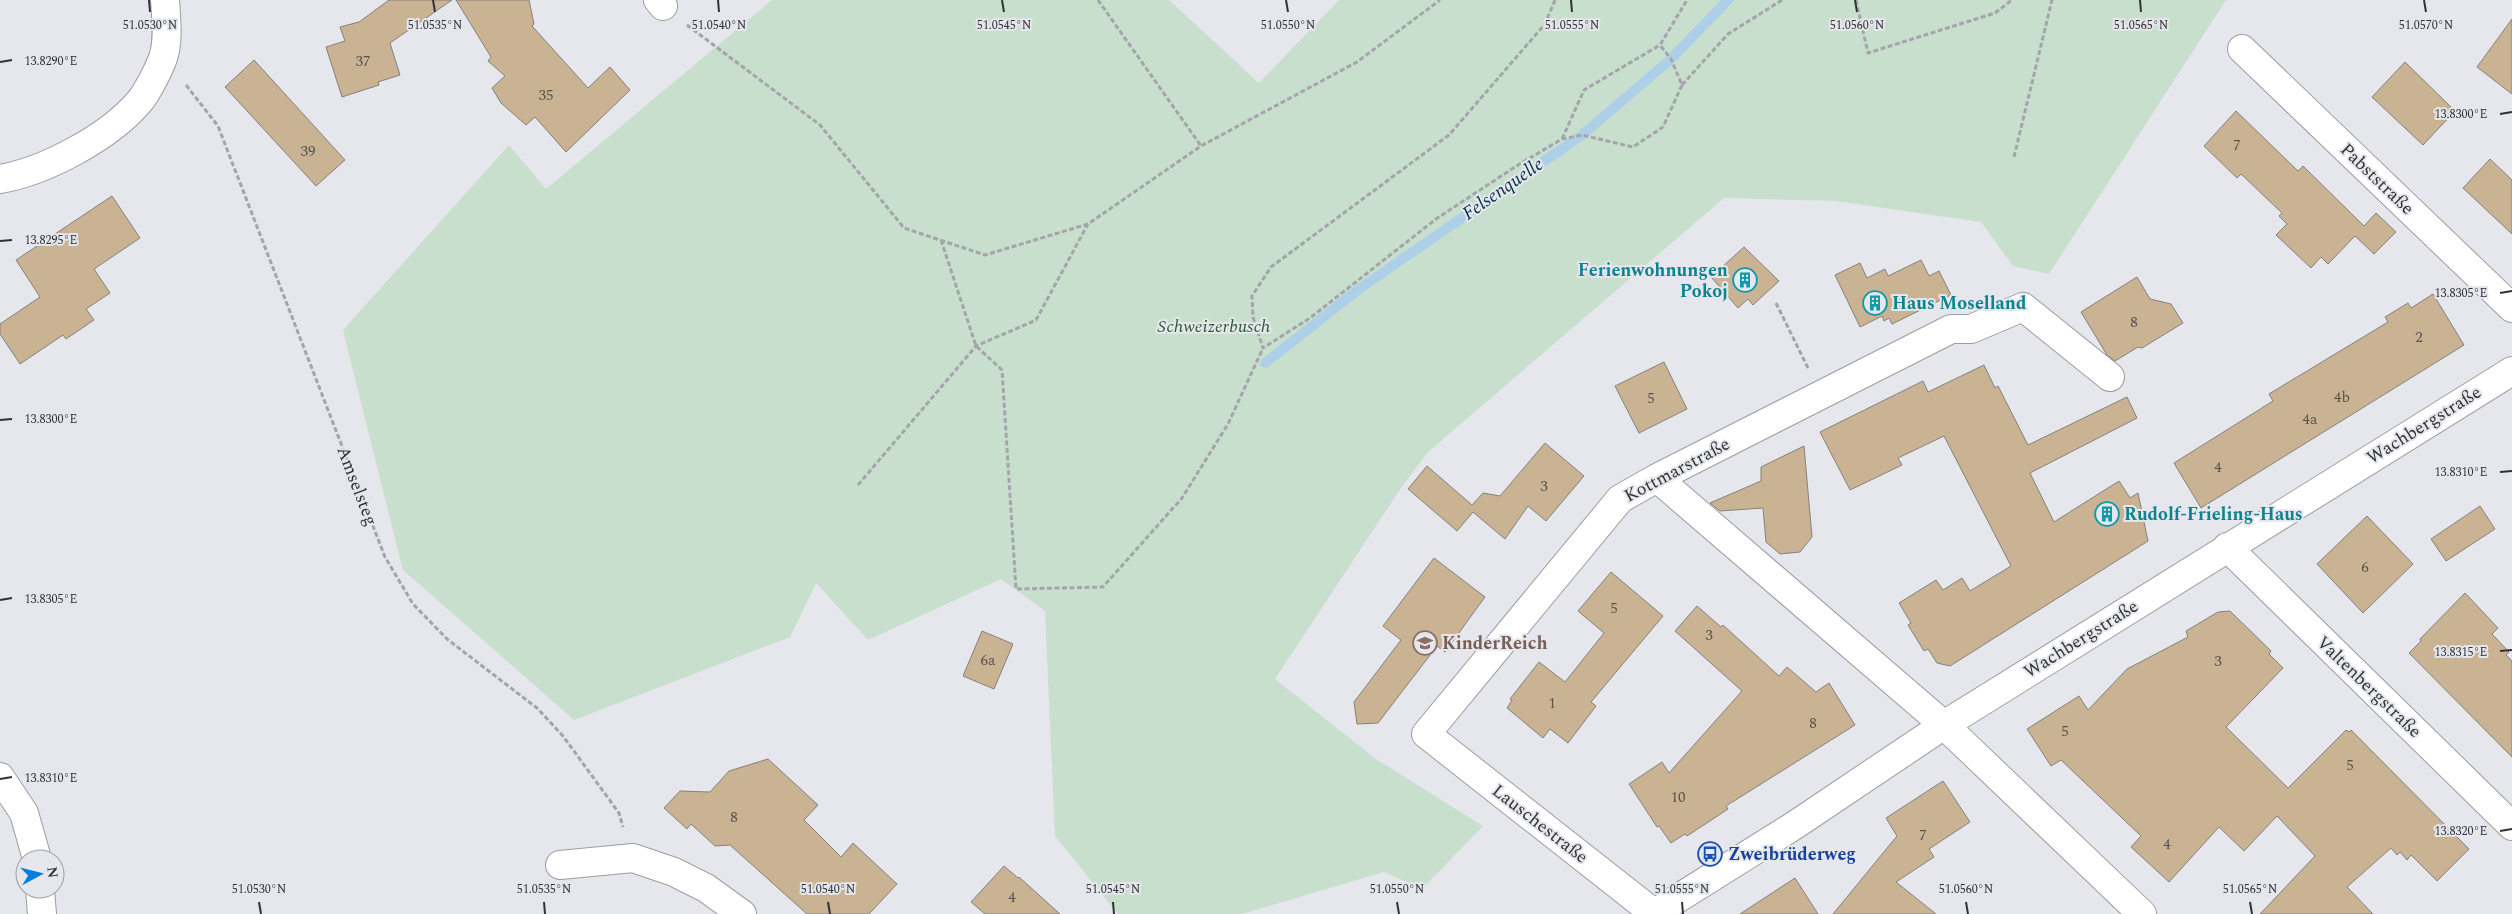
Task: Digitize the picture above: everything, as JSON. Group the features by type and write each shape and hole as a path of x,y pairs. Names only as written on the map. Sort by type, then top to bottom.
{"street":[{"path":"0,179 60,159 96,139 140,101 164,56 165,0"},
{"name":"Pabststraße","path":"2242,50 2512,308"},
{"name":"Kottmarstraße","path":"1426,734 1620,499 1657,478 1951,329 1971,329 2023,307 2110,377"},
{"name":"Wachbergstraße","path":"1654,914 1795,825 1944,725 2512,371"},
{"path":"1657,478 1944,725 2142,914"},
{"name":"Valtenbergstraße","path":"2227,548 2512,826"},
{"name":"Lauschestraße","path":"1426,734 1654,914"},
{"path":"0,777 24,813 34,849"},
{"path":"560,865 633,858 674,872 706,888 742,914"},
{"path":"41,899 42,914"}],"path":[{"path":"1098,0 1201,146"},
{"path":"660,3 820,125 904,228 986,255 1088,224 1201,146 1357,62 1440,0"},
{"path":"1263,348 1253,318 1252,296 1271,266 1449,135 1545,24 1555,0"},
{"path":"1562,139 1584,90 1660,45 1687,0"},
{"path":"941,240 976,346 1002,370 1016,589 1103,587 1182,498 1228,424 1263,348 1310,318 1436,219 1518,165 1562,139 1582,135 1633,147 1663,127 1682,85 1728,34 1782,0"},
{"path":"1856,0 1868,54 1994,13 2012,0"},
{"path":"2014,157 2052,0"},
{"path":"1660,45 1671,59 1682,85"},
{"name":"Amselsteg","path":"164,56 218,126 385,557 413,604 447,639 537,708 563,736 619,813 633,858"},
{"path":"858,485 976,346 1036,320 1088,224"},
{"path":"1776,303 1821,395"}],"green space":[{"name":"Schweizerbusch","path":"772,0 1169,0 1259,83 1339,0 2226,0 2049,274 2013,266 1981,222 1836,201 1724,198 1428,452 1401,488 1275,679 1376,759 1483,826 1422,889 1384,872 1242,914 1118,914 1055,836 1045,611 1001,579 868,640 816,583 790,637 574,720 403,570 343,330 509,145 546,189"}],"building":[{"path":"389,0 452,0 390,43 400,75 378,82 379,85 342,97 326,47 345,41 340,27 359,22"},
{"path":"456,0 529,0 534,24 532,26 588,88 610,67 630,90 566,152 535,117 526,125 501,103 492,88 505,76 488,61 491,57"},
{"path":"2512,19 2512,94 2477,67"},
{"path":"254,60 345,160 316,186 225,87"},
{"path":"2405,62 2455,111 2423,145 2372,97"},
{"path":"2236,111 2298,171 2303,166 2364,226 2376,213 2396,232 2374,254 2355,236 2328,264 2321,257 2311,268 2276,235 2287,224 2279,216 2282,213 2241,174 2237,178 2204,146"},
{"path":"2490,159 2512,180 2512,234 2463,188"},
{"path":"112,196 140,238 94,269 110,293 86,309 94,320 66,339 63,335 20,364 0,334 0,324 40,297 16,260"},
{"name":"Ferienwohnungen Pokoj","path":"1744,247 1779,281 1753,305 1748,299 1738,308 1711,277"},
{"path":"1921,260 1929,276 1939,271 1951,295 1892,324 1889,318 1884,321 1882,316 1860,327 1835,275 1860,263 1867,278 1885,269 1888,276"},
{"path":"2137,277 2150,299 2171,304 2183,323 2142,348 2138,347 2115,361 2107,355 2081,312"},
{"path":"2433,294 2464,345 2201,508 2174,463 2273,401 2269,394 2388,322 2385,317 2408,303 2411,308"},
{"path":"1664,362 1687,409 1639,433 1615,386"},
{"name":"Rudolf-Frieling-Haus","path":"1984,365 1995,388 1998,386 2028,445 2127,397 2137,418 2030,473 2054,522 2119,481 2130,498 2138,493 2148,541 1950,666 1937,663 1928,649 1924,651 1908,625 1911,623 1899,603 1936,580 1943,590 1962,578 1970,591 2011,566 1944,436 1898,458 1902,465 1850,490 1820,432 1923,381 1928,392"},
{"path":"1545,443 1584,476 1546,521 1528,506 1505,539 1473,512 1457,531 1408,489 1427,466 1472,505 1483,493 1500,496"},
{"path":"1804,446 1812,537 1800,552 1780,554 1766,542 1763,508 1720,511 1710,503 1761,481 1761,467"},
{"path":"2480,506 2495,529 2446,561 2431,539"},
{"path":"2367,516 2413,564 2363,613 2317,564"},
{"name":"KinderReich","path":"1434,558 1485,597 1445,652 1437,646 1378,723 1357,724 1354,702 1401,640 1383,626"},
{"path":"1611,572 1663,616 1591,702 1596,706 1568,743 1550,729 1543,738 1507,708 1512,700 1510,699 1539,662 1565,682 1604,633 1578,611"},
{"path":"2465,593 2498,628 2492,634 2509,652 2506,655 2512,661 2512,757 2409,653 2421,641 2420,639"},
{"path":"1697,606 1721,627 1723,625 1779,676 1787,667 1816,692 1829,683 1855,725 1726,806 1728,809 1687,836 1685,834 1671,843 1659,826 1657,827 1629,784 1662,762 1669,773 1742,691 1675,631"},
{"path":"2230,611 2271,651 2269,654 2283,668 2226,727 2288,788 2346,730 2349,732 2351,730 2469,849 2437,881 2411,855 2407,860 2400,852 2397,855 2391,848 2347,887 2373,914 2260,914 2315,856 2277,816 2244,851 2219,827 2169,882 2131,847 2141,836 2061,760 2051,766 2027,729 2079,696 2088,710 2127,669 2188,637 2186,631 2218,612"},
{"path":"982,631 1013,644 994,689 963,676"},
{"path":"768,759 818,805 804,820 841,857 853,843 897,884 869,914 807,914 730,845 715,846 691,824 687,829 664,808 680,791 710,792 729,771"},
{"path":"1943,781 1970,822 1929,849 1934,857 1896,882 1936,914 1833,914 1897,836 1886,818"},
{"path":"1004,866 1060,914 985,914 971,902"},
{"path":"1795,878 1818,914 1740,914"}],"waterway":[{"name":"Felsenquelle","path":"1265,363 1359,289 1582,135 1671,59 1728,0"}],"place":[{"name":"Ferienwohnungen Pokoj","path":"1745,280"},
{"name":"Haus Moselland","path":"1875,303"},
{"name":"Rudolf-Frieling-Haus","path":"2107,514"},
{"name":"KinderReich","path":"1425,643"},
{"name":"Zweibrüderweg","path":"1710,854"}]}
